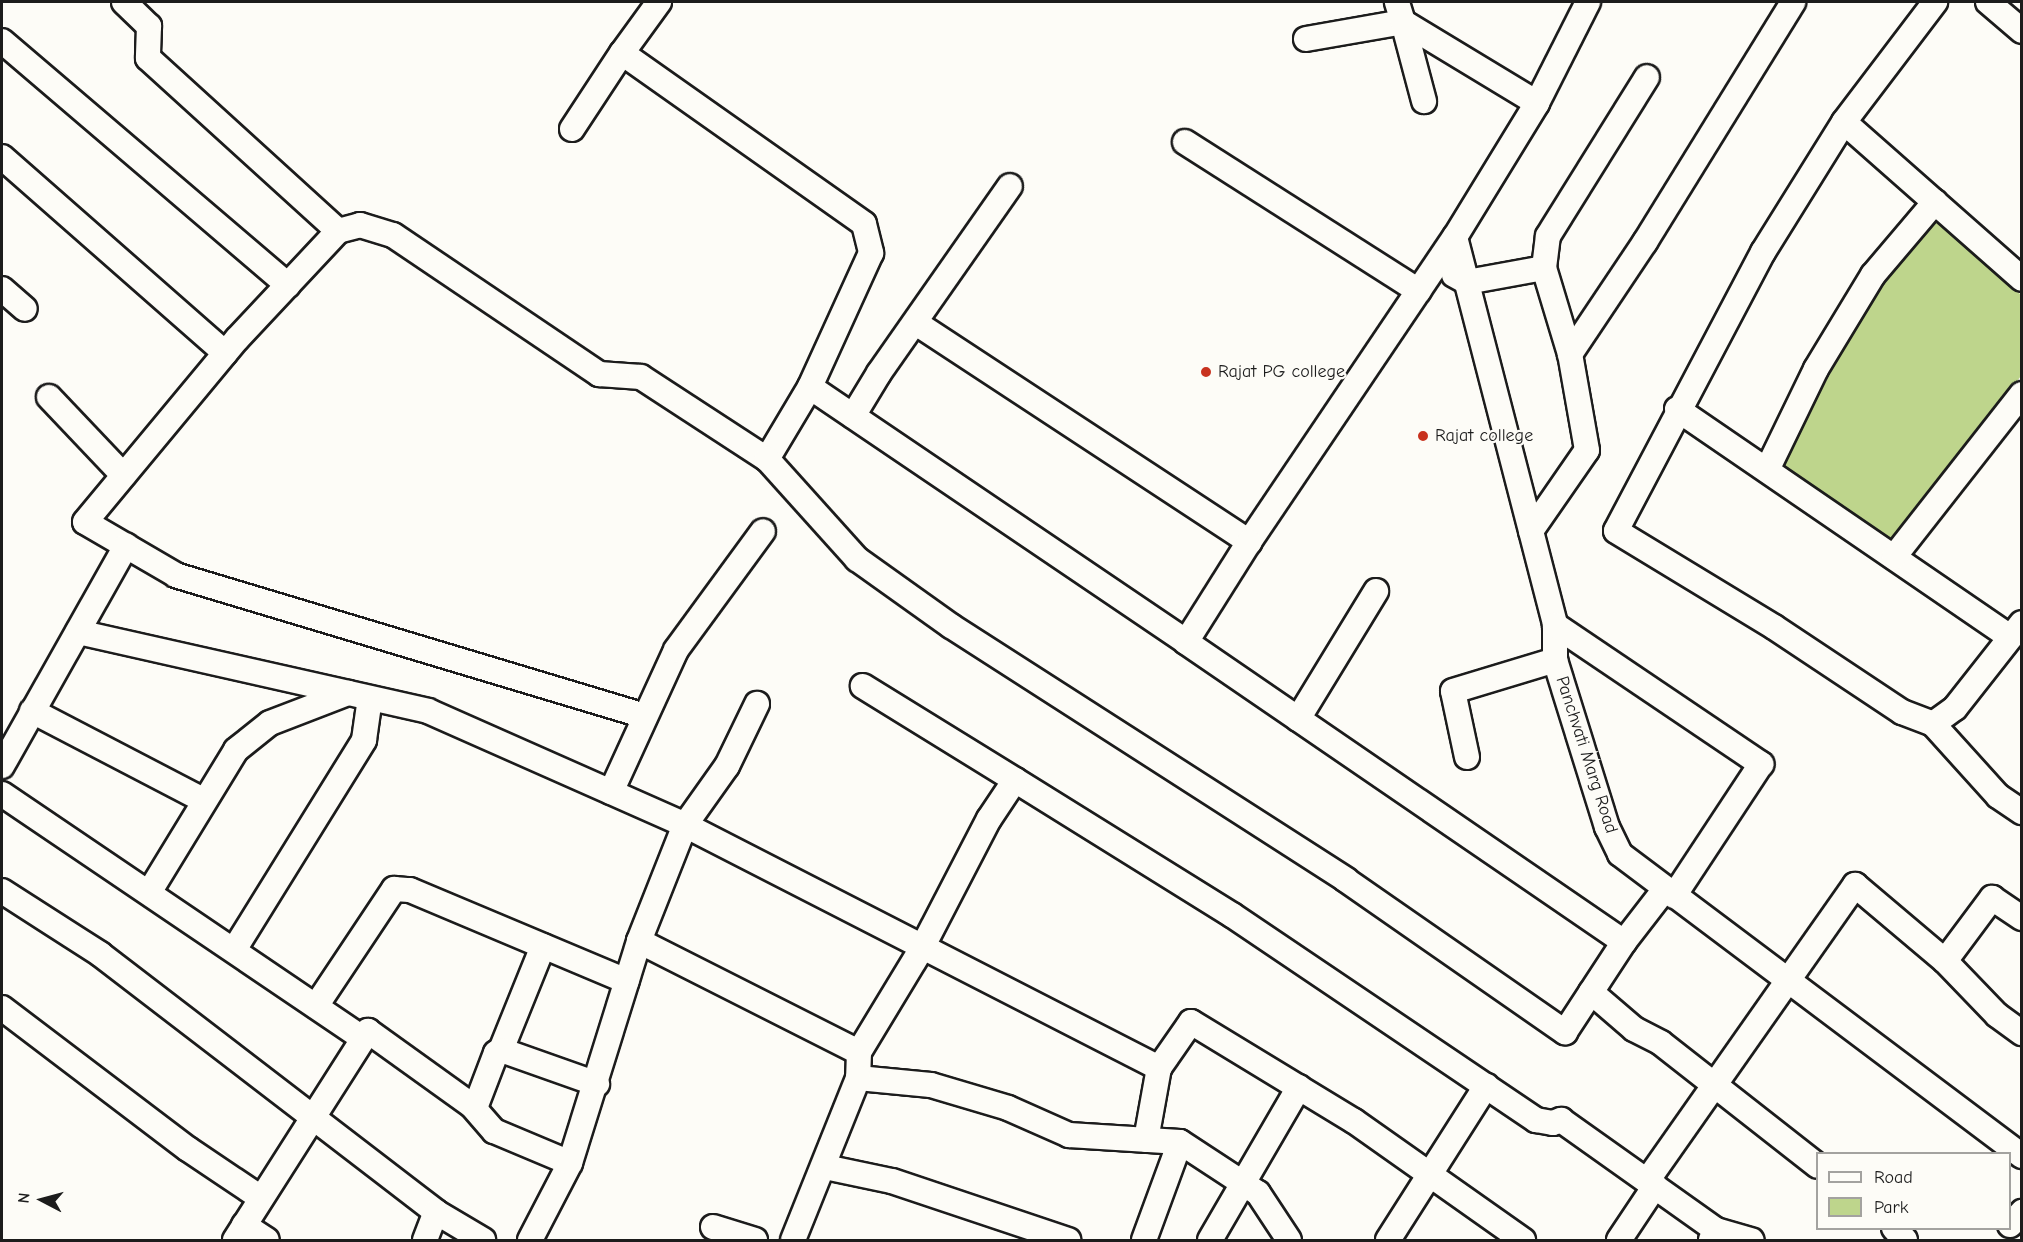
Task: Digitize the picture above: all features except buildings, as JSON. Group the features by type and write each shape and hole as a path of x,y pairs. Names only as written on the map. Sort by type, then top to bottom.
{"street":[{"path":"124,2 148,26 148,58 338,231"},
{"path":"573,129 622,52 659,2"},
{"path":"1186,642 1249,542 1455,237 1537,102 1588,2"},
{"path":"1570,354 1645,242 1793,2"},
{"path":"1935,2 1844,122 1763,252 1677,410 1616,531 1774,627 1902,712 1933,724 1998,796 2022,812"},
{"path":"1988,2 2022,32"},
{"path":"1306,39 1400,12 1537,102"},
{"path":"1400,12 1424,101"},
{"path":"2,40 288,285"},
{"path":"622,52 864,224 871,252 810,387 767,459"},
{"path":"1531,531 1587,450 1570,354 1544,268 1548,236 1647,77"},
{"path":"1844,122 2022,279"},
{"path":"1185,142 1419,291"},
{"path":"2,157 225,353"},
{"path":"853,416 1010,186"},
{"path":"1767,470 1816,369 1873,275 1935,202"},
{"path":"645,716 176,575 85,522 225,353 338,231 360,225 393,235 599,374 641,377 767,459 857,559 951,626 1346,880 1565,1032 1624,942 1669,892 1761,764 1555,625"},
{"name":"Panchvati Marg Road","path":"1455,237 1555,625 1555,660 1607,827 1620,854 2022,1156"},
{"path":"1437,264 1467,282 1544,268"},
{"path":"2,289 25,309"},
{"path":"916,323 1249,542"},
{"path":"810,387 1624,942"},
{"path":"1894,557 2022,394"},
{"path":"49,397 123,475"},
{"path":"1677,410 1894,557 2016,630 1955,708 1933,724"},
{"path":"610,792 676,650 763,531"},
{"path":"2,766 126,546"},
{"path":"1298,718 1376,591"},
{"path":"78,632 428,711 684,825 1159,1068"},
{"path":"1467,757 1453,691 1555,660"},
{"path":"863,686 1232,915 1536,1120 1553,1123 1561,1120 1651,1184 1713,1235 1752,1240"},
{"path":"150,891 203,800 236,750 270,723 359,695"},
{"path":"234,950 364,740 359,695"},
{"path":"530,1240 570,1162 597,1084 639,941 684,825 727,766 757,704"},
{"path":"32,711 203,800"},
{"path":"793,1240 825,1167 848,1095 858,1078 859,1052 922,948 989,819 1015,780"},
{"path":"2,794 150,891 361,1037"},
{"path":"1619,1240 1651,1184 1715,1087 1790,982 1855,885 1945,961 1997,1015 2022,1034"},
{"path":"316,1006 394,889 410,890 627,981"},
{"path":"2,891 100,954 313,1115 436,1212 483,1240"},
{"path":"1945,961 1992,898 2022,918"},
{"path":"639,941 859,1052"},
{"path":"473,1107 477,1106 496,1053 501,1050 543,946"},
{"path":"1591,992 1634,1029 1661,1042 1715,1087 1816,1164"},
{"path":"2,1008 188,1149 261,1198"},
{"path":"1146,1140 1159,1068 1191,1022 1299,1087 1430,1174 1523,1240"},
{"path":"267,1240 240,1233 361,1037 372,1031 473,1107 494,1131 570,1162"},
{"path":"501,1050 597,1084"},
{"path":"858,1078 931,1084 1008,1108 1069,1135 1180,1142 1258,1193 1289,1240"},
{"path":"1388,1240 1486,1086"},
{"path":"1210,1240 1299,1087"},
{"path":"1144,1240 1180,1142"},
{"path":"825,1167 892,1181 1068,1240"},
{"path":"425,1240 436,1212"},
{"path":"2011,1224 2022,1212"},
{"path":"713,1227 755,1240"}],"green space":[{"path":"1935,212 2021,295 2021,376 1891,544 1781,465 1884,273"}],"place":[{"name":"Rajat PG college","path":"1206,372"},
{"name":"Rajat college","path":"1423,436"}]}
